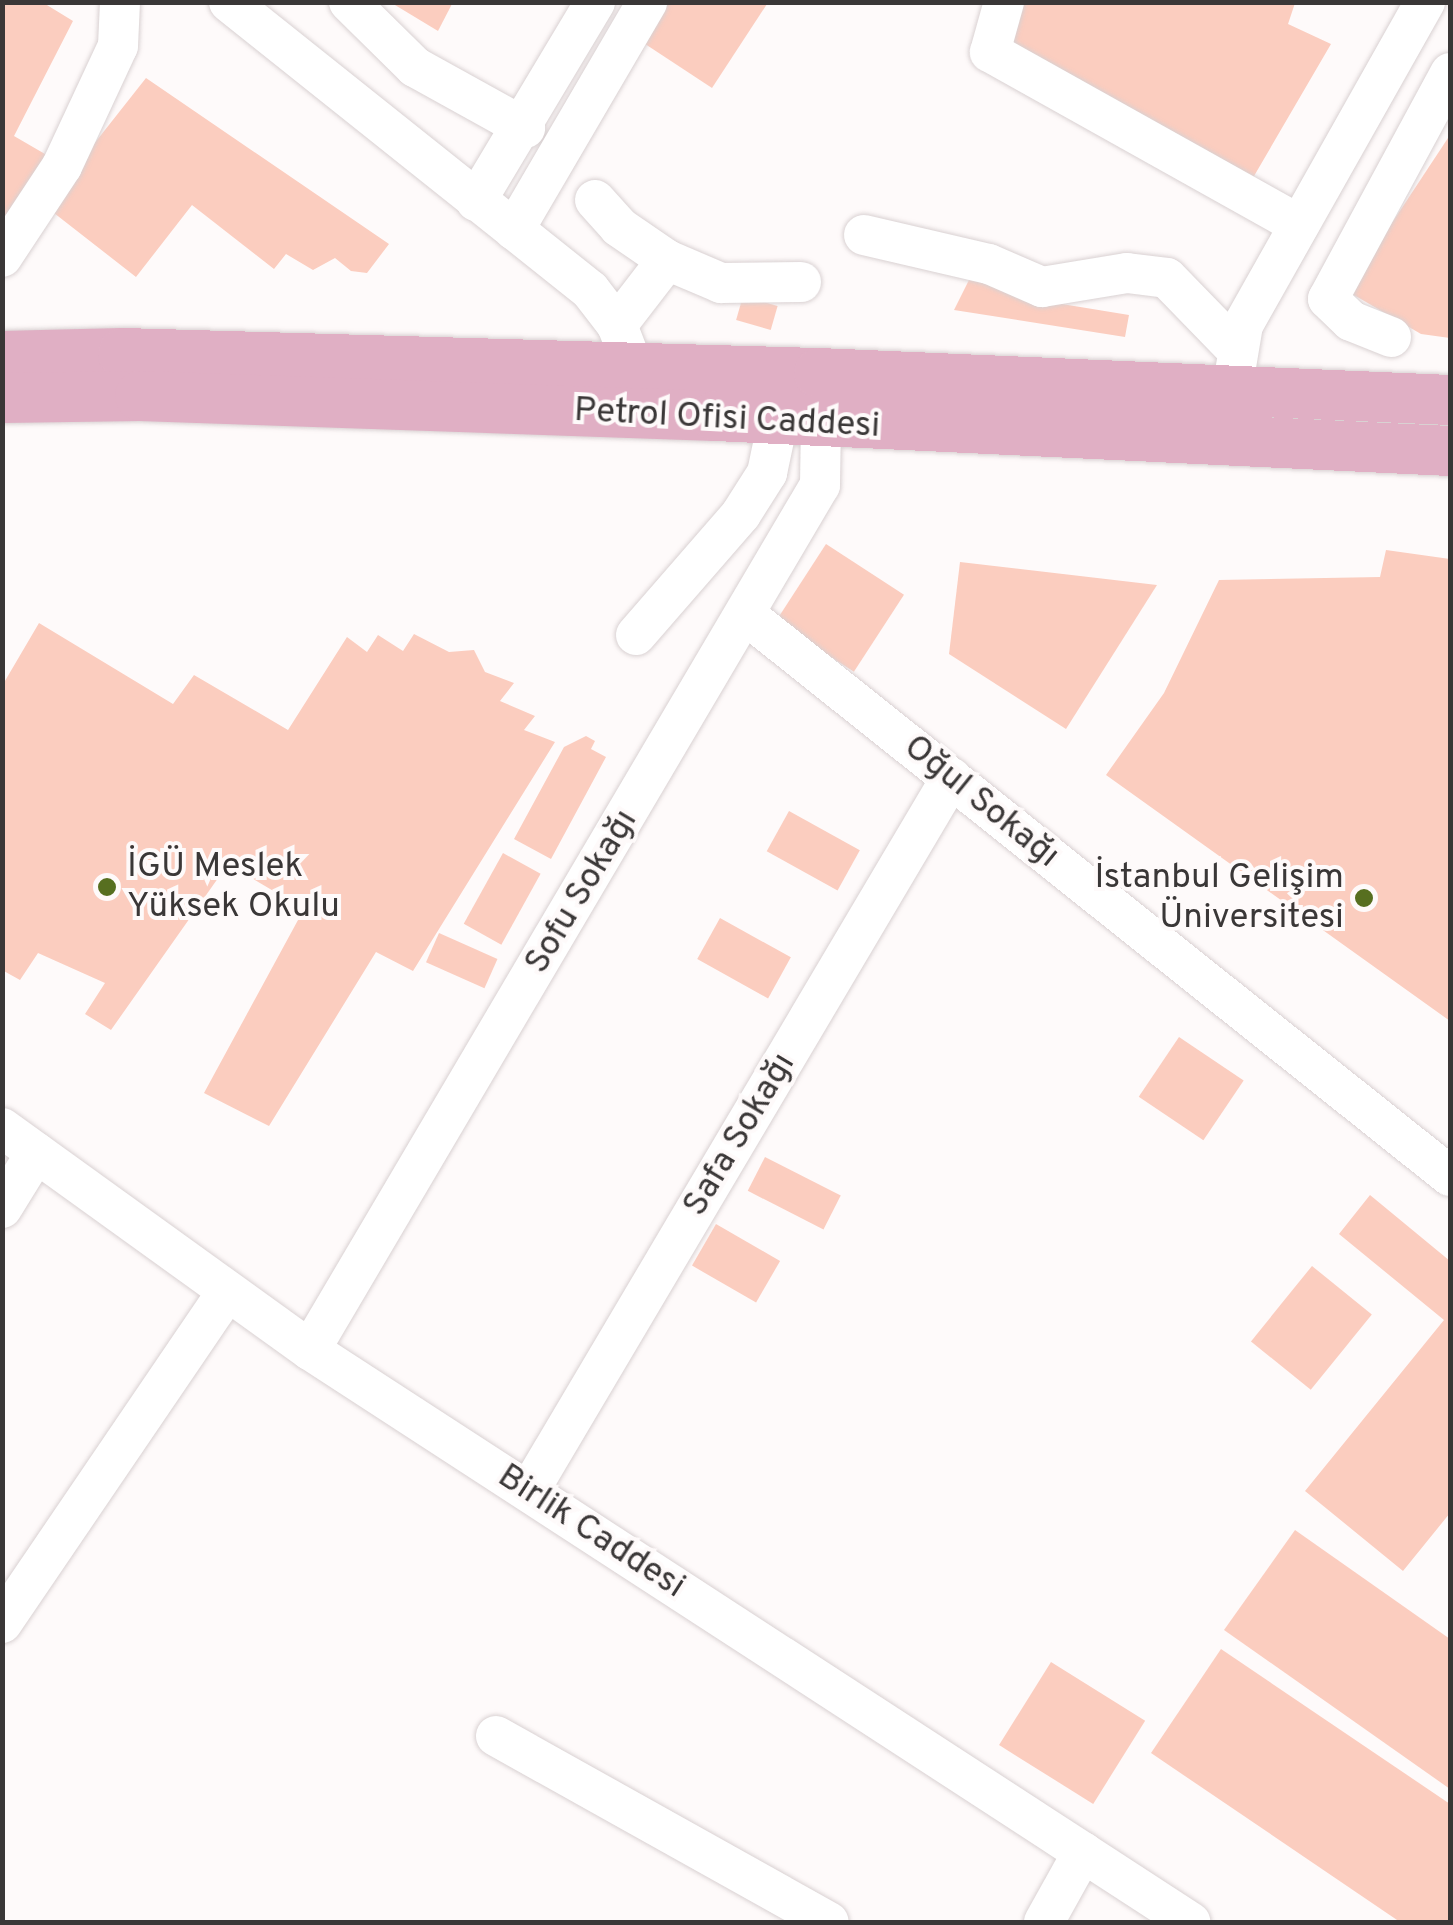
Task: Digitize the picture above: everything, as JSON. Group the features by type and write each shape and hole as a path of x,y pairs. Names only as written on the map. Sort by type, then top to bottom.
{"main road":[{"name":"Petrol Ofisi Caddesi","path":"2,356 625,347 819,373 1234,370 1450,400"},
{"path":"799,422 819,373"},
{"name":"Petrol Ofisi Caddesi","path":"2,398 195,397 1450,450"}],"street":[{"path":"2,257 62,166 118,46 120,2"},
{"path":"229,2 590,290 625,347"},
{"path":"349,2 416,67 525,128"},
{"path":"476,201 525,128 595,2"},
{"path":"514,230 648,2"},
{"path":"1004,2 990,52 1299,225"},
{"path":"1234,370 1264,288 1424,2"},
{"path":"1328,298 1450,73"},
{"path":"595,200 620,227 667,260 721,283 802,282"},
{"path":"864,235 989,264 1042,287 1127,273 1167,278 1234,370"},
{"path":"625,347 667,260"},
{"path":"1264,288 1328,298 1351,321 1390,337"},
{"path":"636,636 741,514 799,422"},
{"name":"Sofu Sokağı","path":"310,1350 820,485 799,422"},
{"name":"Oğul Sokağı","path":"746,615 1450,1176"},
{"name":"Safa Sokağı","path":"529,1491 951,778"},
{"name":"Birlik Caddesi","path":"2,1128 310,1350 1190,1922"},
{"path":"2,1208 36,1153"},
{"path":"2,1623 227,1292"},
{"path":"496,1736 828,1922"},
{"path":"1044,1922 1083,1852"}],"building":[{"path":"2,2 42,2 73,21 14,136 57,161 2,247"},
{"path":"390,2 453,2 438,31"},
{"path":"660,2 767,4 712,88 636,38"},
{"path":"1025,3 1295,3 1288,24 1331,44 1247,188 1000,49"},
{"path":"146,78 389,244 367,273 351,271 335,258 313,270 286,254 274,269 192,205 136,277 45,206"},
{"path":"1450,135 1450,338 1421,334 1347,291"},
{"path":"972,274 1013,296 1129,315 1125,337 954,310"},
{"path":"743,296 778,306 771,330 736,320"},
{"path":"826,544 904,595 854,672 776,621"},
{"name":"İstanbul Gelişim Üniversitesi","path":"1386,550 1450,559 1450,1021 1106,775 1164,693 1219,580 1380,577"},
{"path":"960,562 1157,585 1066,729 949,654"},
{"name":"İGÜ Meslek Yüksek Okulu","path":"39,623 173,704 194,675 288,730 347,637 367,652 378,635 403,651 414,634 449,652 474,650 485,672 514,683 500,701 535,716 524,730 555,742 413,971 376,952 269,1126 204,1093 304,909 228,864 111,1030 85,1014 105,983 38,953 20,980 2,970 2,686"},
{"path":"586,736 595,741 591,749 606,757 551,859 514,839 564,747"},
{"path":"789,811 860,850 838,891 767,851"},
{"path":"503,853 541,874 501,945 464,924"},
{"path":"720,918 791,957 768,998 697,959"},
{"path":"439,933 497,959 484,988 426,962"},
{"path":"1179,1037 1244,1081 1203,1140 1139,1097"},
{"path":"765,1157 841,1196 823,1229 748,1191"},
{"path":"1370,1195 1450,1261 1450,1513 1403,1571 1305,1491 1444,1320 1339,1234"},
{"path":"716,1224 780,1261 756,1303 692,1266"},
{"path":"1312,1266 1372,1314 1311,1390 1251,1341"},
{"path":"1295,1530 1450,1639 1450,1789 1224,1630"},
{"path":"1221,1649 1450,1804 1450,1922 1400,1922 1151,1753"},
{"path":"1051,1662 1145,1721 1093,1804 999,1745"}],"place":[{"name":"İGÜ Meslek Yüksek Okulu","path":"107,887"},
{"name":"İstanbul Gelişim Üniversitesi","path":"1364,898"}]}
